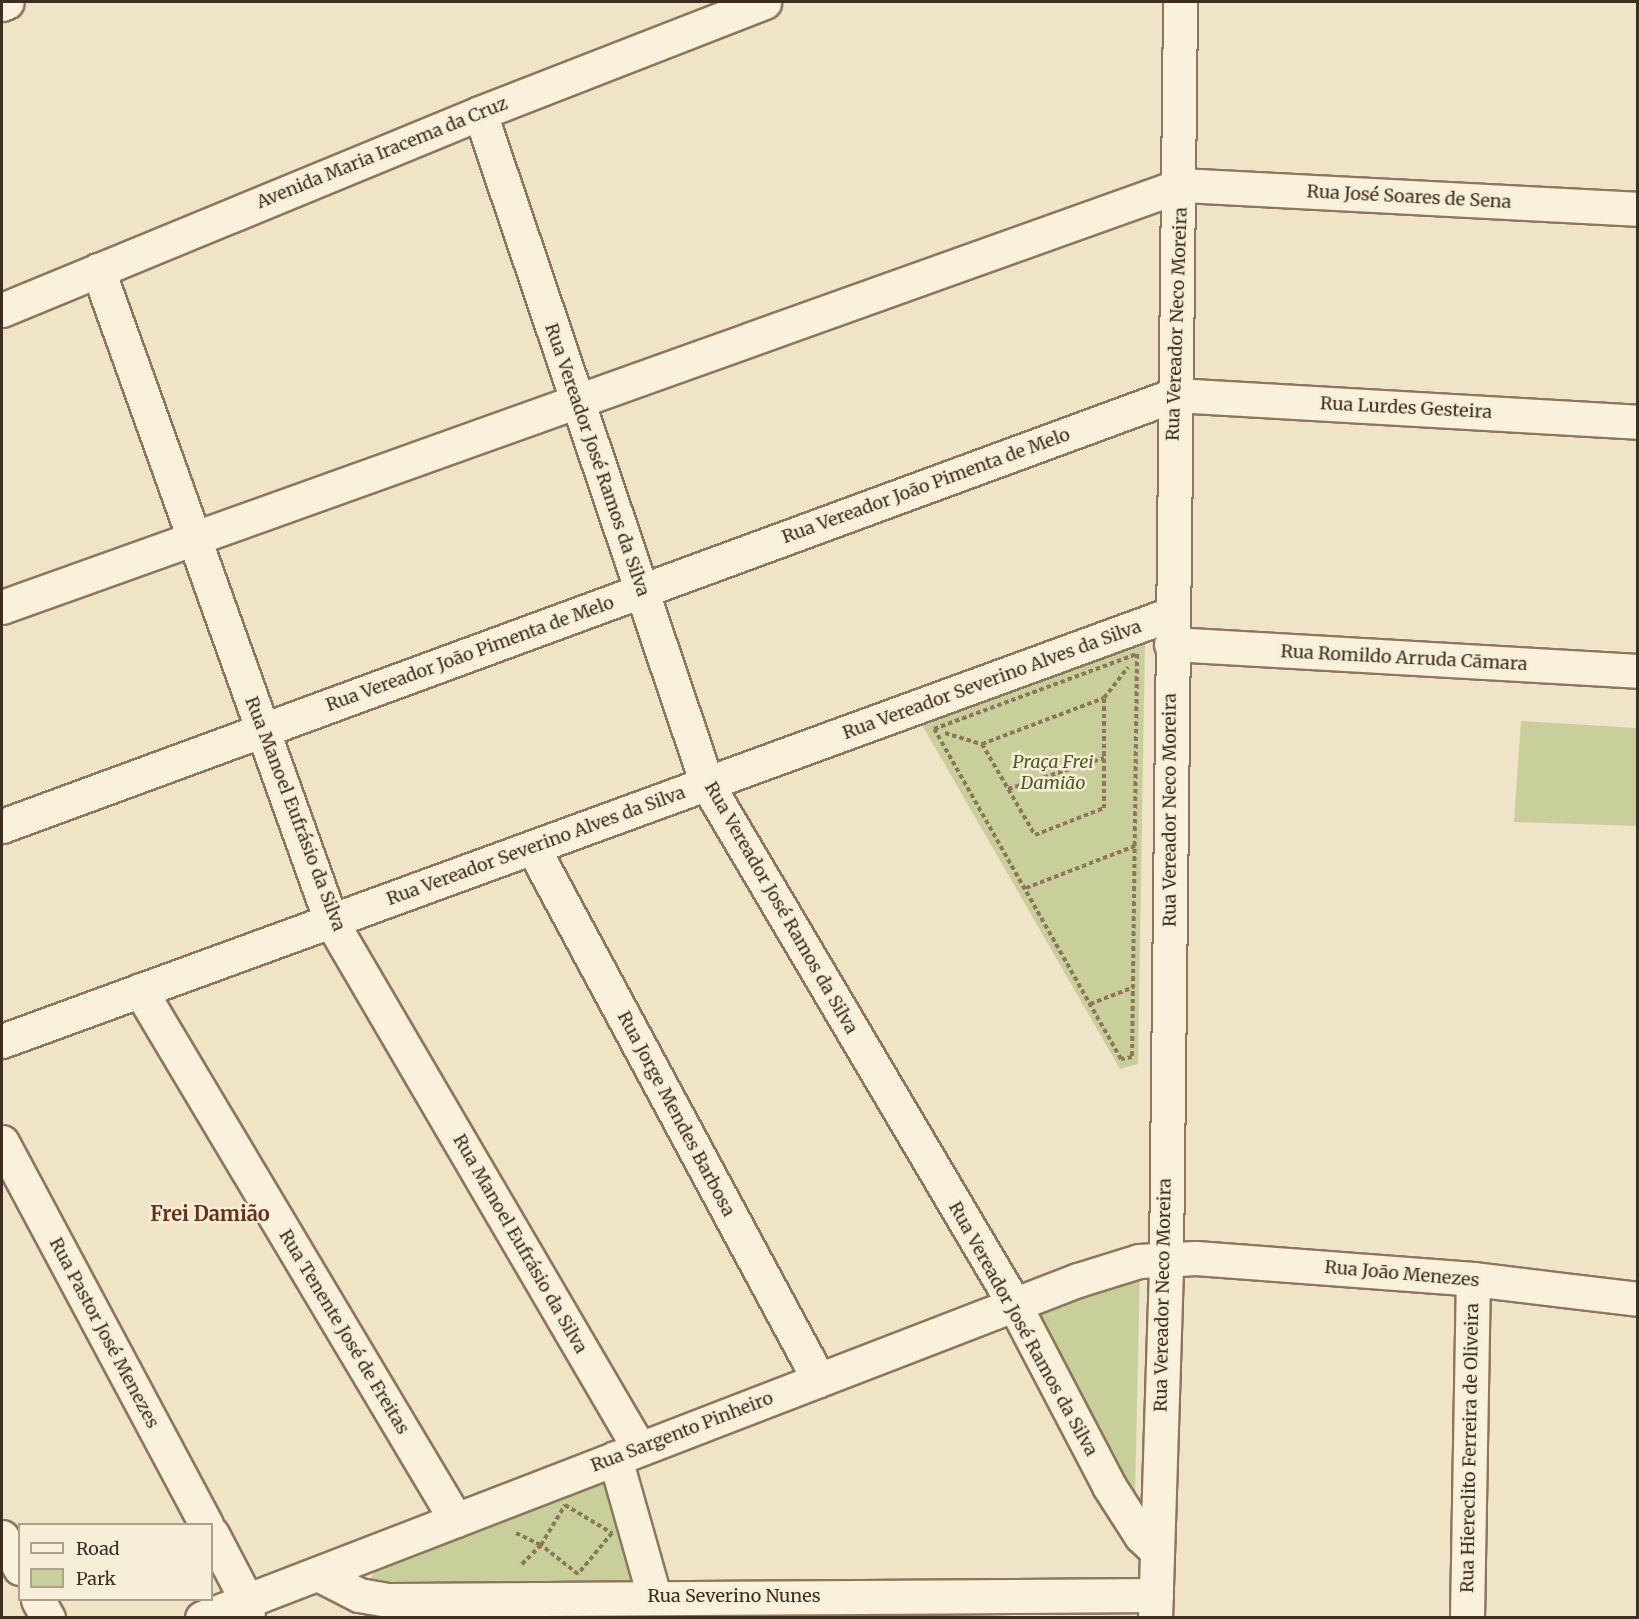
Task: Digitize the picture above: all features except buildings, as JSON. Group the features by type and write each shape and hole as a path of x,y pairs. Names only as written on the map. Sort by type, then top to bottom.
{"street":[{"path":"2,4 7,2"},
{"name":"Avenida Maria Iracema da Cruz","path":"2,310 480,113 764,2"},
{"name":"Rua Vereador Neco Moreira","path":"1156,1606 1166,1258 1174,394 1181,185 1180,2"},
{"name":"Rua Vereador José Ramos da Silva","path":"480,113 707,784 1014,1305 1108,1486 1141,1536 1156,1550"},
{"path":"2,607 577,399 1181,185"},
{"name":"Rua José Soares de Sena","path":"1181,185 1638,209"},
{"name":"Rua Manoel Eufrásio da Silva","path":"98,270 332,921 627,1453 654,1596"},
{"name":"Rua Lurdes Gesteira","path":"1174,394 1638,422"},
{"name":"Rua Vereador João Pimenta de Melo","path":"2,826 1174,394"},
{"name":"Rua Romildo Arruda Cãmara","path":"1171,629 1638,671"},
{"name":"Rua Vereador Severino Alves da Silva","path":"2,1041 707,784 1171,629"},
{"name":"Rua Jorge Mendes Barbosa","path":"532,848 819,1380"},
{"name":"Rua Tenente José de Freitas","path":"140,990 456,1520"},
{"name":"Rua Pastor José Menezes","path":"2,1142 205,1523"},
{"name":"Rua João Menezes","path":"1166,1258 1473,1279 1638,1299"},
{"name":"Rua Sargento Pinheiro","path":"202,1617 248,1609 318,1574 627,1453 1116,1267 1166,1258"},
{"name":"Rua Hiereclito Ferreira de Oliveira","path":"1467,1617 1473,1279"},
{"path":"213,1536 248,1609"},
{"path":"2,1537 18,1565"},
{"name":"Rua Severino Nunes","path":"318,1574 336,1587 359,1595 388,1600 654,1596 1156,1606"},
{"path":"39,1601 48,1617"}],"path":[{"path":"934,729 982,744 1104,698 1137,654"},
{"path":"934,729 1137,654"},
{"path":"934,729 1121,1059 1132,1057 1137,654"},
{"path":"982,744 1035,835 1104,808 1104,698"},
{"path":"1008,789 1104,758"},
{"path":"1026,888 1135,846"},
{"path":"1090,1005 1134,987"},
{"path":"555,1509 574,1502"},
{"path":"565,1505 612,1533"},
{"path":"518,1567 542,1545 565,1505"},
{"path":"609,1522 615,1543"},
{"path":"505,1528 542,1545 579,1574"},
{"path":"579,1574 612,1533"},
{"path":"567,1574 590,1574"}],"green space":[{"name":"Praça Frei Damião","path":"1145,642 1138,1064 1120,1069 922,725"},
{"path":"1521,721 1637,728 1637,826 1514,822"},
{"path":"1140,1268 1135,1499 1030,1313"},
{"path":"607,1478 635,1583 377,1583 371,1578 374,1572"}],"district":[{"name":"Frei Damião","path":"210,1213"}]}
